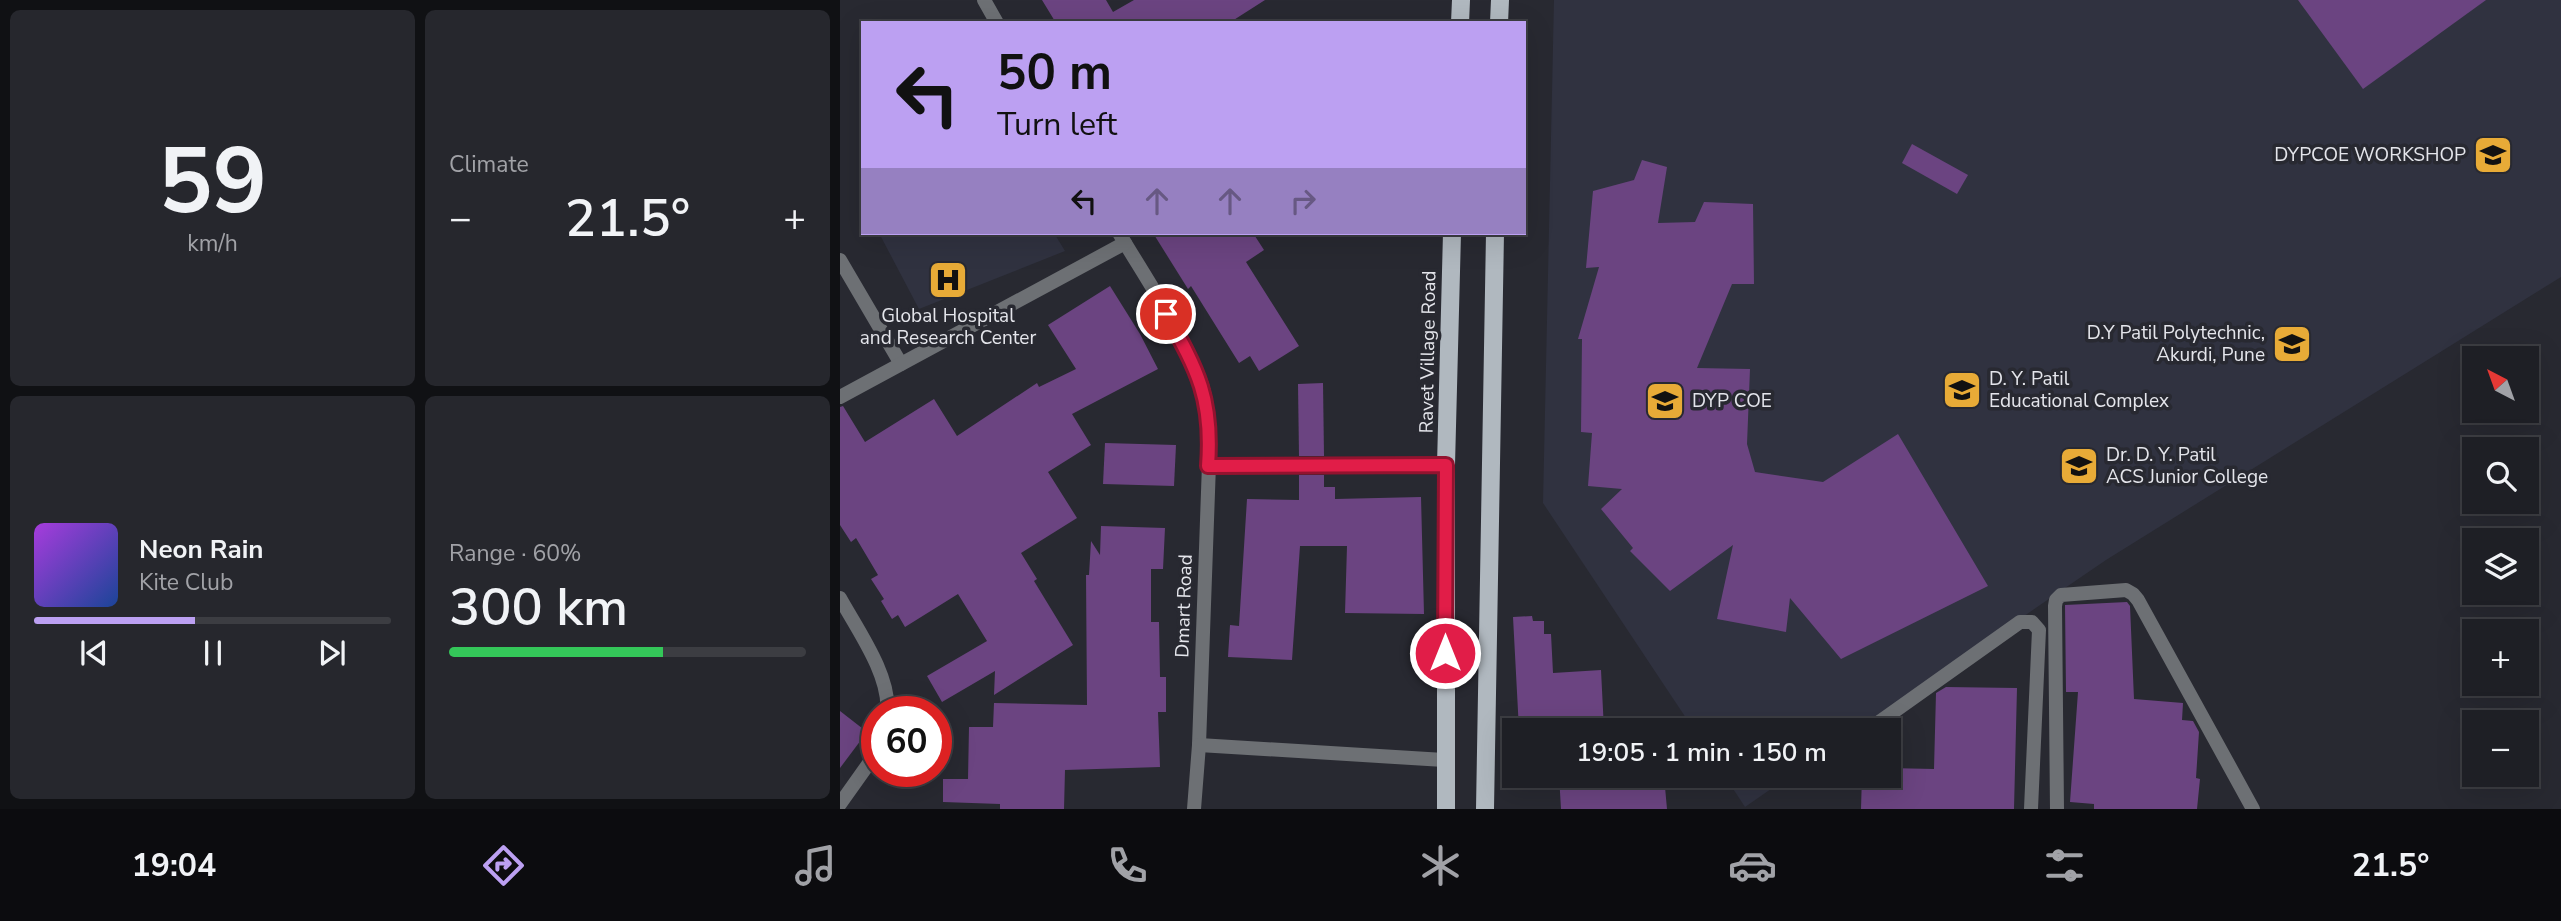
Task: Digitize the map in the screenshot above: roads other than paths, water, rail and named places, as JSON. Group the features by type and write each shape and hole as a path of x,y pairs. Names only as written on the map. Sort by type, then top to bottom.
{"main road":[{"path":"1460,21 1461,0"},
{"path":"1499,21 1500,0"},
{"name":"Ravet Village Road","path":"1446,809 1446,465 1452,235"},
{"path":"1485,809 1495,235"}],"street":[{"path":"984,0 996,21"},
{"path":"840,397 1122,238"},
{"name":"Dmart Road","path":"1122,238 1180,338 1202,383 1209,414 1199,745 1194,809"},
{"path":"840,260 901,364"},
{"path":"1208,466 1446,465"},
{"path":"2057,809 2054,606 2062,595 2126,590 2138,600 2253,809"},
{"path":"840,598 876,663 885,696"},
{"path":"1885,718 2020,622 2032,622 2039,630 2031,809"},
{"path":"1199,745 1444,760"},
{"path":"840,804 861,775"}],"place":[{"name":"DYPCOE WORKSHOP","path":"2493,155"},
{"name":"Global Hospital and Research Center","path":"948,280"},
{"name":"D.Y Patil Polytechnic, Akurdi, Pune","path":"2292,344"},
{"name":"D. Y. Patil Educational Complex","path":"1962,390"},
{"name":"DYP COE","path":"1665,401"},
{"name":"Dr. D. Y. Patil ACS Junior College","path":"2079,466"}]}
